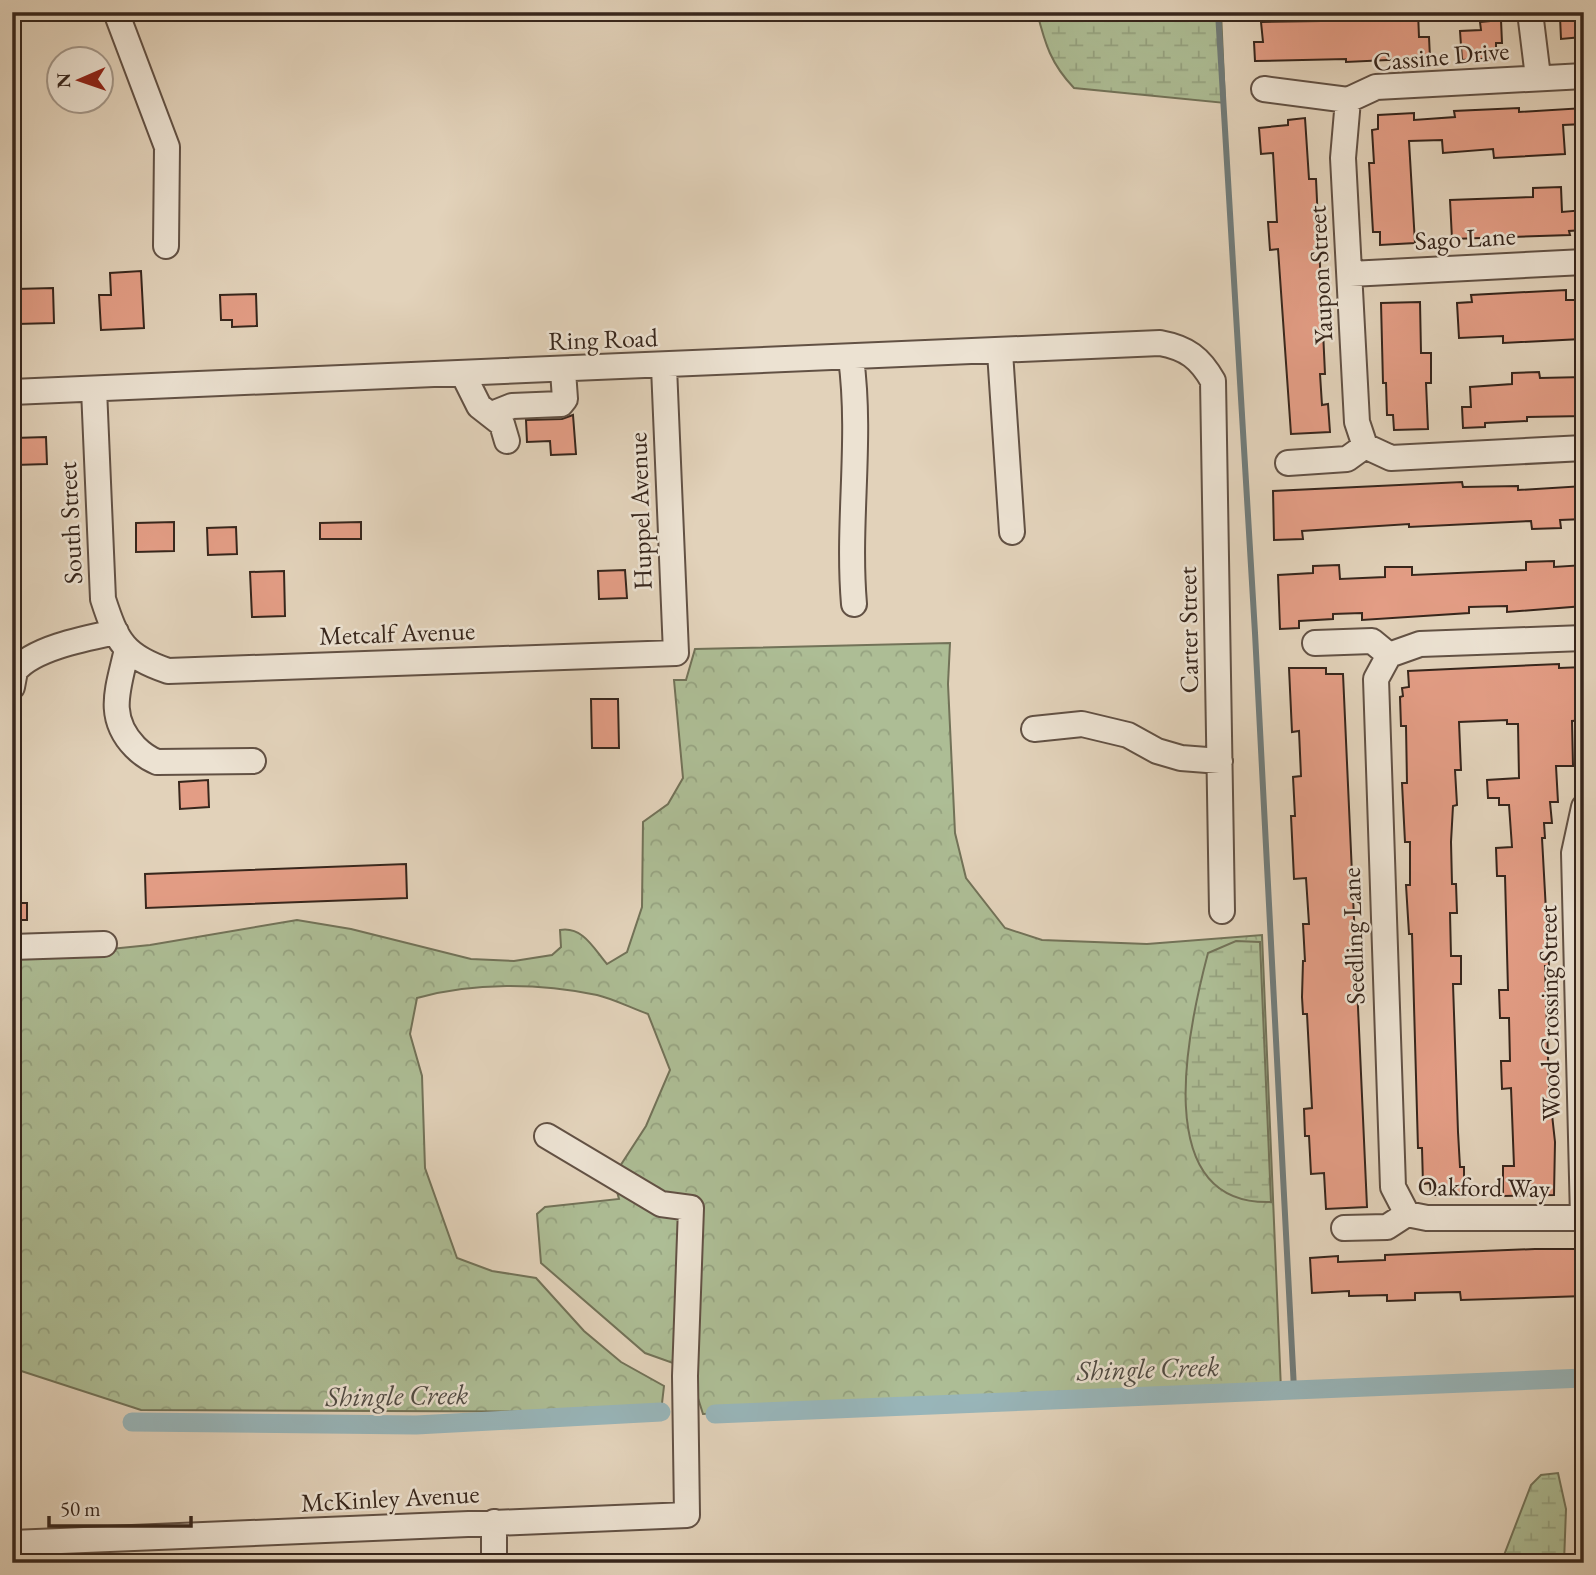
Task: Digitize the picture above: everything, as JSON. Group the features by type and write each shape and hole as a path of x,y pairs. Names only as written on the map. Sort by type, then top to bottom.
{"street":[{"path":"116,12 167,146 166,246"},
{"path":"1530,12 1538,78"},
{"name":"Cassine Drive","path":"1264,89 1348,100 1376,87 1584,76"},
{"name":"Yaupon Street","path":"1348,100 1343,158 1356,422 1365,446"},
{"name":"Sago Lane","path":"1350,274 1584,262"},
{"name":"Ring Road","path":"12,392 563,371 1160,343 1178,346 1193,354"},
{"path":"1000,352 1012,531"},
{"name":"Carter Street","path":"1193,354 1203,363 1213,381 1223,911"},
{"path":"851,358 856,428 850,565 854,604"},
{"name":"Huppel Avenue","path":"664,366 676,653"},
{"path":"492,414 512,406 561,404 565,399 563,371"},
{"path":"463,374 479,406 502,424 507,440"},
{"name":"South Street","path":"94,389 103,599 121,641"},
{"path":"1288,463 1347,459 1365,446 1391,458 1584,448"},
{"path":"12,687 15,671 34,656 85,638 121,641 116,720 123,735 145,758 157,762 253,761"},
{"path":"1315,643 1372,641 1389,655 1420,644 1584,638"},
{"name":"Metcalf Avenue","path":"121,641 141,661 168,671 676,653"},
{"name":"Seedling Lane","path":"1389,655 1376,679 1378,811 1393,1187 1407,1214"},
{"path":"1034,729 1082,724 1128,735 1157,751 1181,758 1220,761"},
{"name":"Wood Crossing Street","path":"1584,807 1574,853 1584,1218"},
{"path":"12,947 104,944"},
{"name":"McKinley Avenue","path":"12,1543 687,1515 685,1376 691,1208 662,1204 547,1136"},
{"name":"Oakford Way","path":"1344,1228 1387,1227 1407,1214 1451,1219 1584,1218"},
{"path":"494,1522 494,1563"}],"green space":[{"path":"1037,12 1221,12 1225,103 1074,88 1050,53"},
{"path":"950,643 948,684 955,833 966,878 1005,928 1042,940 1147,944 1262,935 1281,1390 703,1414 696,1392 676,1364 645,1353 541,1263 537,1214 545,1207 619,1199 613,1177 646,1126 670,1070 648,1014 597,995 530,986 461,989 417,998 410,1034 422,1076 425,1168 457,1258 492,1271 536,1278 584,1331 621,1362 664,1386 661,1412 141,1410 12,1368 12,959 150,945 297,920 351,929 471,959 514,961 552,955 561,947 560,930 568,930 582,935 607,964 627,952 642,907 643,822 668,804 683,778 674,680 686,680 695,649"},
{"path":"1236,941 1260,942 1271,1202 1232,1195 1206,1175 1192,1144 1186,1106 1192,1023 1208,953"},
{"path":"1558,1473 1566,1509 1564,1563 1501,1563 1531,1485 1541,1475"}],"building":[{"path":"1391,12 1418,12 1419,37 1429,37 1430,58 1346,62 1346,59 1255,61 1254,42 1263,42 1261,22 1391,20"},
{"path":"1580,16 1582,37 1561,39 1560,17"},
{"path":"1501,20 1502,43 1496,43 1496,58 1462,60 1460,31 1481,30 1480,22"},
{"path":"1519,108 1519,112 1584,108 1584,124 1563,125 1565,154 1494,158 1493,149 1443,153 1442,140 1409,141 1415,243 1380,245 1380,232 1373,232 1369,163 1374,163 1372,130 1378,129 1378,115 1414,113 1414,120 1455,117 1454,111"},
{"path":"1305,118 1309,179 1316,179 1325,374 1320,374 1322,405 1328,404 1330,432 1291,434 1278,249 1270,250 1268,222 1277,222 1273,153 1261,154 1259,128 1288,125 1288,120"},
{"path":"1561,187 1562,212 1584,210 1584,230 1569,231 1570,235 1452,239 1450,200 1533,197 1533,188"},
{"path":"141,271 144,328 101,330 99,295 111,295 110,273"},
{"path":"53,288 54,323 17,324 16,289"},
{"path":"1566,290 1566,300 1579,300 1581,339 1503,343 1503,336 1459,338 1457,303 1472,302 1471,295"},
{"path":"256,294 257,326 232,327 232,320 221,320 220,295"},
{"path":"1420,302 1421,353 1431,353 1431,383 1426,383 1428,429 1394,430 1393,415 1387,415 1386,383 1383,383 1381,303"},
{"path":"1539,372 1540,378 1584,377 1584,416 1527,417 1527,421 1485,423 1485,427 1463,428 1462,407 1471,407 1470,387 1512,384 1512,373"},
{"path":"573,415 576,454 551,455 550,441 527,442 526,420 562,419"},
{"path":"46,437 47,464 15,465 14,438"},
{"path":"1462,482 1463,487 1518,486 1518,490 1584,486 1584,519 1560,520 1561,528 1532,529 1531,521 1409,527 1409,524 1302,531 1303,539 1274,540 1273,491"},
{"path":"174,522 174,551 136,552 136,523"},
{"path":"361,522 361,539 320,539 320,523"},
{"path":"236,527 237,554 208,555 207,528"},
{"path":"1554,561 1554,567 1584,565 1584,606 1507,612 1507,606 1469,607 1469,613 1362,620 1362,613 1333,614 1333,619 1299,621 1299,628 1280,629 1278,575 1313,573 1313,566 1339,565 1340,579 1385,577 1385,567 1412,567 1412,575 1526,570 1526,562"},
{"path":"625,570 627,598 599,599 598,571"},
{"path":"284,571 285,616 252,617 250,572"},
{"path":"1559,664 1559,668 1584,667 1584,720 1572,721 1573,766 1556,766 1558,802 1550,802 1552,823 1544,823 1545,838 1542,838 1549,966 1545,966 1549,1087 1555,1142 1554,1195 1503,1196 1503,1166 1514,1166 1511,1088 1502,1089 1501,1061 1510,1061 1509,1018 1500,1018 1499,990 1508,990 1505,876 1497,876 1496,848 1512,847 1509,805 1499,805 1499,798 1488,798 1487,780 1519,778 1518,724 1507,724 1507,720 1459,722 1461,770 1455,770 1457,805 1453,806 1451,842 1452,884 1456,884 1457,913 1450,913 1451,956 1461,956 1461,984 1453,984 1458,1132 1460,1167 1464,1167 1464,1195 1431,1195 1430,1183 1423,1184 1422,1148 1418,1148 1412,934 1409,934 1406,885 1410,885 1410,842 1405,842 1402,783 1407,783 1406,726 1401,726 1402,688 1409,687 1408,671"},
{"path":"1289,668 1326,668 1326,674 1343,674 1367,1207 1326,1209 1324,1173 1311,1174 1309,1136 1305,1136 1304,1109 1312,1108 1307,1014 1303,1014 1302,997 1305,961 1303,924 1309,924 1306,878 1294,879 1291,816 1295,816 1293,777 1301,776 1299,731 1292,732"},
{"path":"591,699 618,699 619,748 592,748"},
{"path":"208,780 209,807 180,809 179,782"},
{"path":"406,864 407,898 146,908 145,874"},
{"path":"12,903 27,903 27,920 12,920"},
{"path":"1584,1249 1584,1296 1461,1300 1460,1292 1415,1293 1415,1300 1387,1301 1387,1295 1349,1296 1349,1291 1312,1293 1310,1258 1338,1256 1338,1262 1385,1260 1385,1255"}],"waterway":[{"path":"1218,12 1255,633 1294,1389"},
{"name":"Shingle Creek","path":"715,1414 1584,1378"},
{"name":"Shingle Creek","path":"132,1422 416,1425 661,1412"}]}
